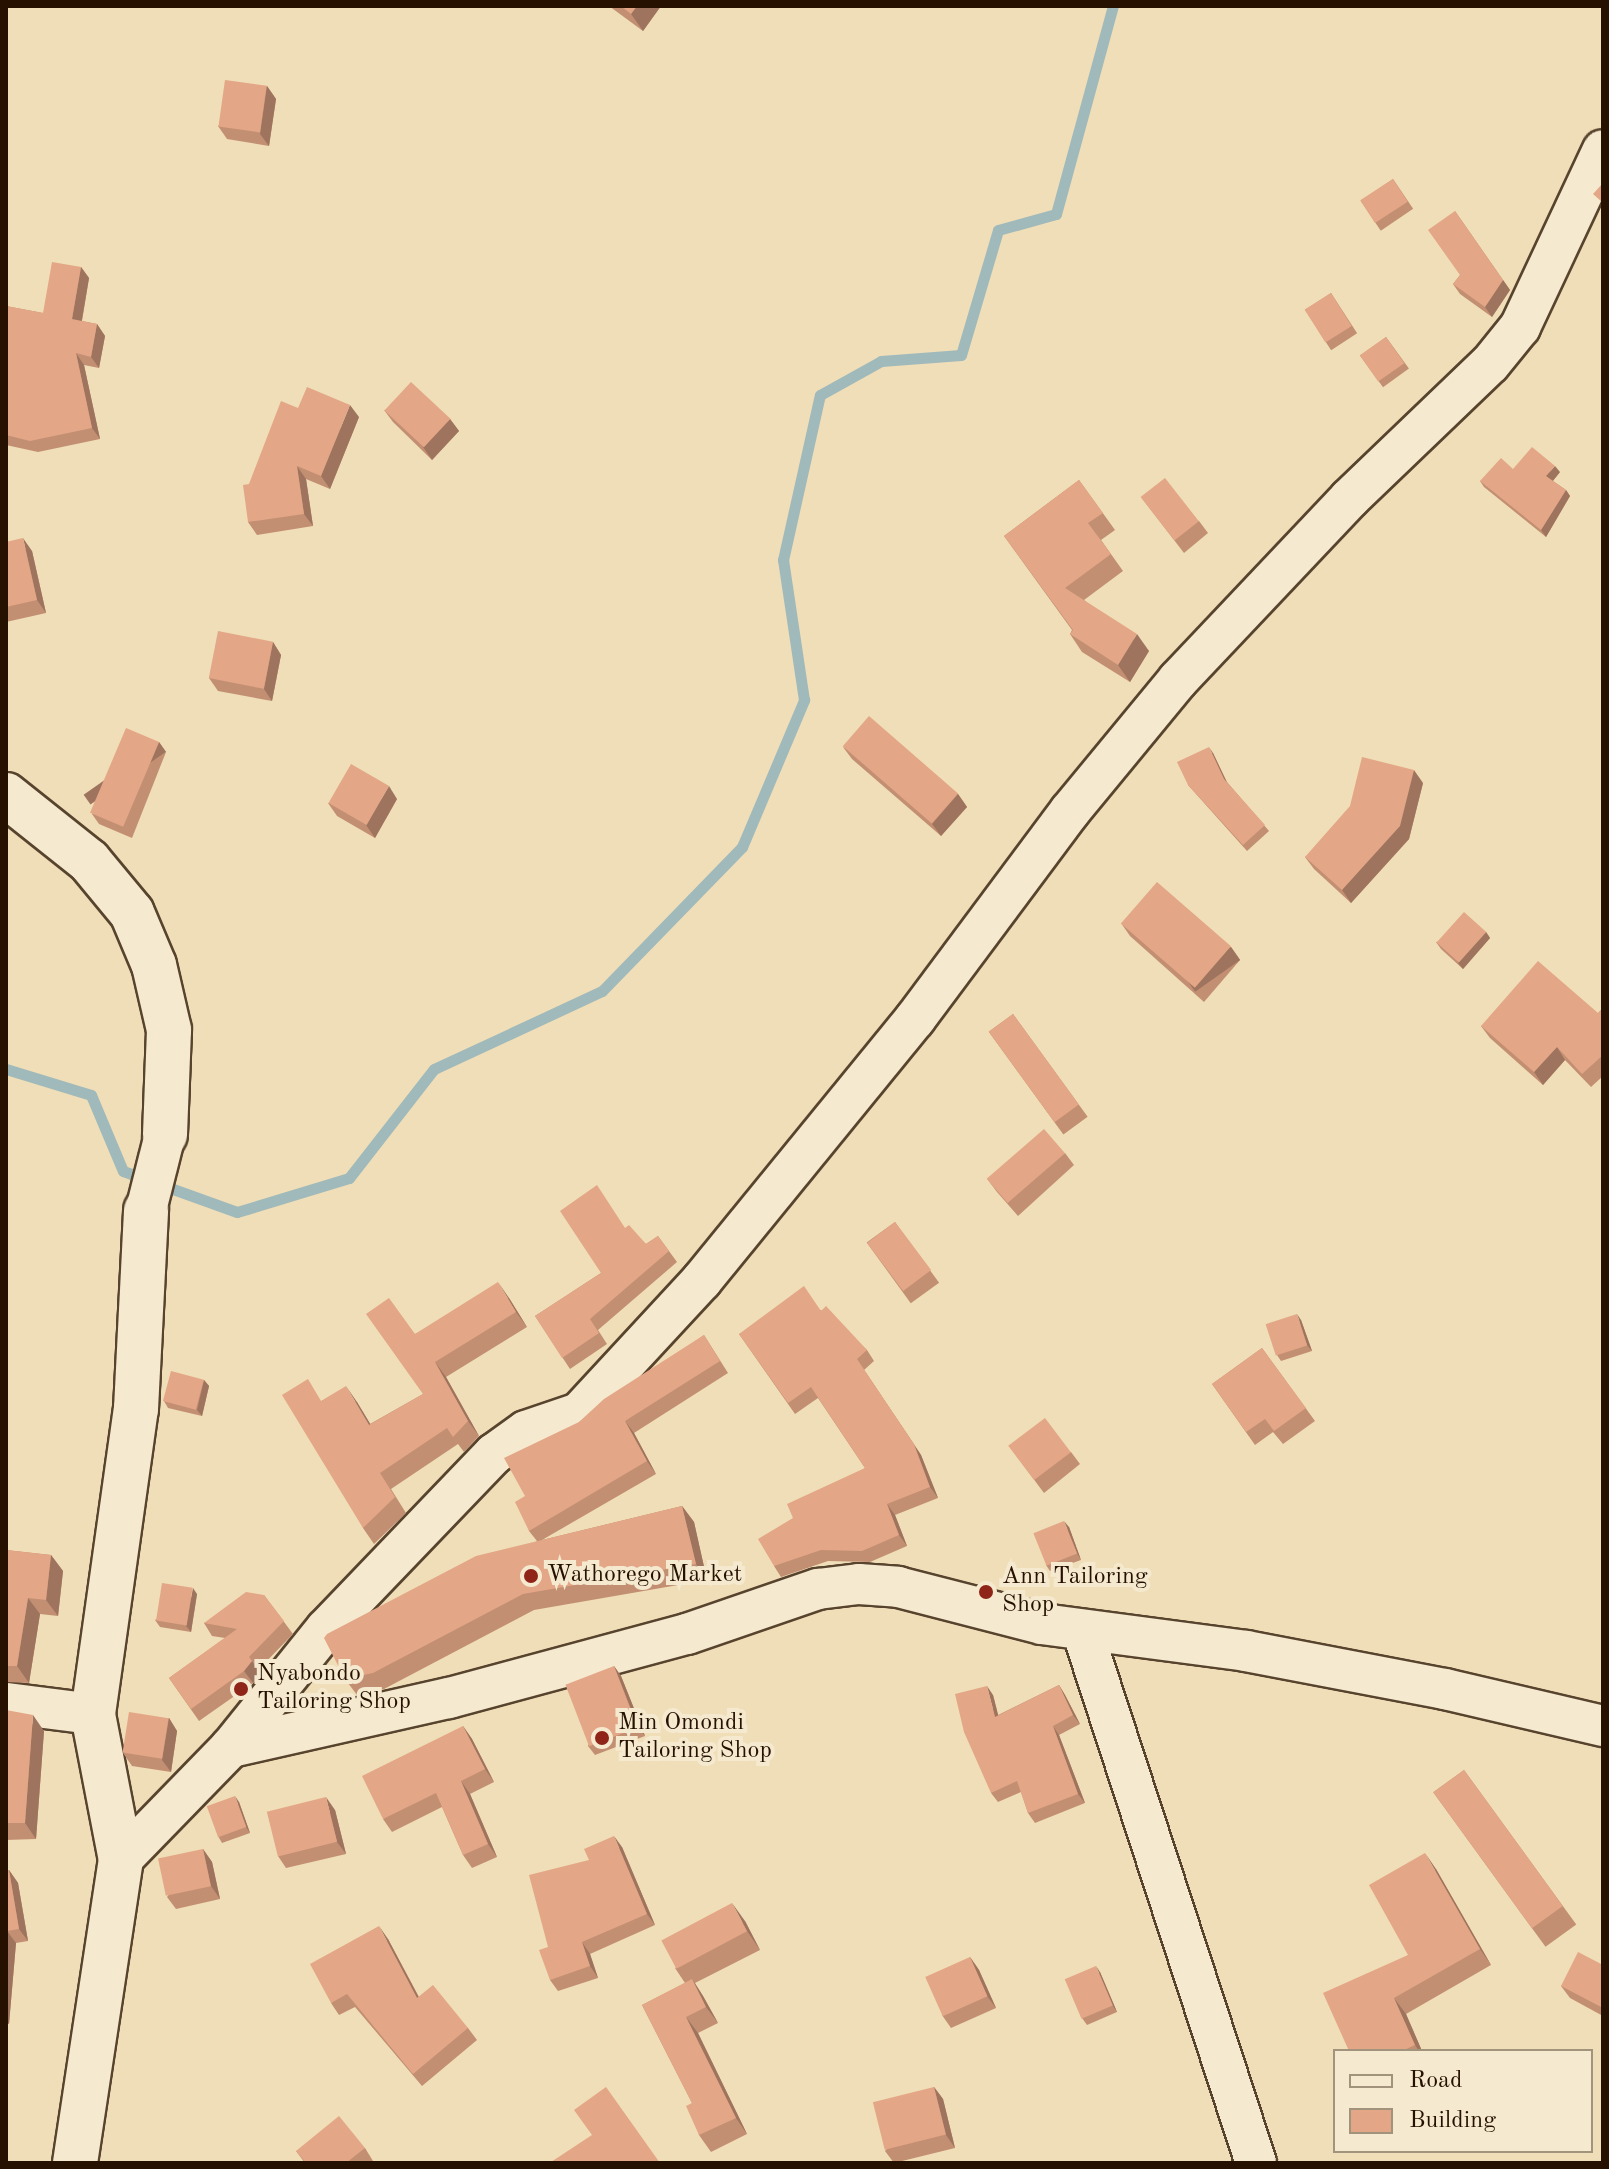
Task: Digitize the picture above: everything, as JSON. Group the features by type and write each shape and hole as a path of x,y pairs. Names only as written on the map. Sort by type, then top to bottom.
{"street":[{"path":"121,1860 231,1747 326,1629 494,1454 526,1431 579,1413 702,1280 915,1019 1070,811 1178,680 1349,499 1490,364 1539,295 1603,150"},
{"path":"6,795 89,861 132,913 154,965 169,1030 165,1135 146,1210 136,1409 93,1714 121,1860 75,2163"},
{"path":"231,1747 449,1698 687,1634 831,1587 898,1587 1082,1630 1246,1651 1603,1726"},
{"path":"1082,1630 1256,2163"},
{"path":"6,1703 93,1714"}],"building":[{"path":"621,6 637,6 631,14"},
{"path":"225,80 267,86 260,132 218,127"},
{"path":"1393,179 1408,202 1375,223 1360,200"},
{"path":"1603,183 1603,203 1593,194"},
{"path":"1455,211 1503,280 1485,307 1453,284 1460,275 1428,230"},
{"path":"52,262 81,267 72,319 97,324 91,357 76,353 92,428 30,441 6,435 6,306 43,313"},
{"path":"1331,293 1352,326 1325,343 1305,309"},
{"path":"1386,337 1404,363 1378,382 1360,355"},
{"path":"411,382 450,419 424,447 384,411"},
{"path":"307,387 350,405 321,476 297,466 304,514 248,522 243,485 249,484 281,401 298,408"},
{"path":"1532,447 1555,466 1546,476 1566,490 1541,530 1480,481 1501,458 1513,469"},
{"path":"1165,478 1199,521 1174,540 1141,497"},
{"path":"1079,480 1103,513 1088,523 1111,554 1065,588 1137,634 1118,665 1070,634 1073,630 1004,536"},
{"path":"23,538 37,600 6,607 6,542"},
{"path":"218,631 273,642 264,689 209,678"},
{"path":"869,716 958,793 932,824 843,746"},
{"path":"126,728 159,742 123,827 90,813"},
{"path":"1209,747 1224,779 1265,825 1243,845 1188,785 1177,762"},
{"path":"1362,757 1414,770 1400,826 1342,890 1305,857 1350,806"},
{"path":"351,764 389,786 367,825 328,803"},
{"path":"1157,882 1231,946 1195,988 1121,924"},
{"path":"1464,912 1486,932 1459,963 1437,942"},
{"path":"1538,961 1598,1013 1603,1008 1603,1055 1582,1074 1557,1047 1534,1072 1481,1026"},
{"path":"1013,1014 1079,1105 1055,1122 989,1032"},
{"path":"1044,1129 1065,1153 1008,1203 987,1179"},
{"path":"597,1185 625,1228 629,1225 646,1244 658,1236 669,1251 590,1319 599,1333 562,1358 535,1316 601,1273 560,1211"},
{"path":"895,1222 931,1270 903,1291 867,1243"},
{"path":"498,1282 516,1312 435,1362 468,1421 453,1437 447,1428 380,1473 395,1497 363,1528 282,1395 308,1379 321,1401 346,1386 369,1425 423,1394 366,1314 389,1298 415,1334"},
{"path":"804,1286 821,1311 826,1306 867,1350 857,1359 914,1444 930,1487 887,1504 899,1535 862,1551 821,1550 774,1566 758,1539 793,1518 787,1504 865,1468 811,1387 788,1403 739,1334"},
{"path":"1297,1314 1307,1345 1276,1356 1266,1324"},
{"path":"704,1335 720,1361 625,1421 647,1461 529,1531 515,1502 525,1496 504,1458 579,1422 604,1399"},
{"path":"1262,1348 1306,1408 1274,1431 1265,1419 1246,1432 1212,1384"},
{"path":"171,1371 204,1380 196,1410 163,1401"},
{"path":"1045,1418 1071,1452 1034,1480 1008,1446"},
{"path":"682,1506 696,1564 523,1594 373,1673 345,1679 324,1638 476,1556"},
{"path":"1064,1521 1077,1553 1047,1566 1033,1533"},
{"path":"6,1550 51,1555 46,1600 28,1598 17,1666 6,1666"},
{"path":"162,1583 193,1588 187,1625 156,1621"},
{"path":"246,1592 264,1595 284,1621 249,1657 252,1661 244,1671 191,1709 169,1678 237,1629 204,1623"},
{"path":"614,1666 638,1728 589,1746 565,1685"},
{"path":"1059,1685 1073,1715 1053,1726 1078,1794 1028,1813 1017,1781 991,1793 964,1732 955,1694 987,1686 995,1717"},
{"path":"6,1710 33,1715 25,1823 6,1823"},
{"path":"129,1712 169,1718 162,1759 123,1752"},
{"path":"463,1726 485,1769 461,1781 488,1844 463,1855 436,1793 383,1819 362,1776"},
{"path":"1464,1770 1563,1906 1532,1928 1433,1792"},
{"path":"235,1796 246,1827 218,1837 207,1806"},
{"path":"326,1797 337,1842 278,1856 267,1812"},
{"path":"614,1836 647,1914 582,1942 590,1966 550,1980 539,1950 548,1947 529,1875 589,1860 584,1849"},
{"path":"203,1849 211,1886 166,1896 158,1859"},
{"path":"1425,1853 1480,1949 1394,1998 1415,2045 1406,2049 1348,2049 1323,1993 1408,1955 1369,1885"},
{"path":"9,1870 19,1929 7,1931 6,1947 6,1871"},
{"path":"732,1903 747,1931 676,1969 661,1941"},
{"path":"379,1926 417,1998 433,1985 468,2028 413,2074 347,1994 331,2003 310,1964"},
{"path":"1578,1952 1603,1965 1603,2008 1561,1986"},
{"path":"970,1957 987,1996 943,2016 925,1977"},
{"path":"1096,1966 1113,2006 1082,2019 1065,1979"},
{"path":"692,1979 706,2007 686,2017 736,2118 699,2135 686,2106 692,2103 642,2005"},
{"path":"606,2087 660,2163 552,2163 592,2135 574,2110"},
{"path":"934,2087 946,2135 885,2150 873,2102"},
{"path":"339,2116 365,2148 346,2163 306,2163 296,2151"}],"waterway":[{"path":"6,1069 91,1095 123,1171 237,1212 349,1178 434,1069 602,991 742,847 804,700 783,560 820,395 881,361 961,355 998,230 1056,214 1113,6"}],"place":[{"name":"Wathorego Market","path":"531,1576"},
{"name":"Ann Tailoring Shop","path":"986,1592"},
{"name":"Nyabondo Tailoring Shop","path":"241,1689"},
{"name":"Min Omondi Tailoring Shop","path":"602,1738"}]}
